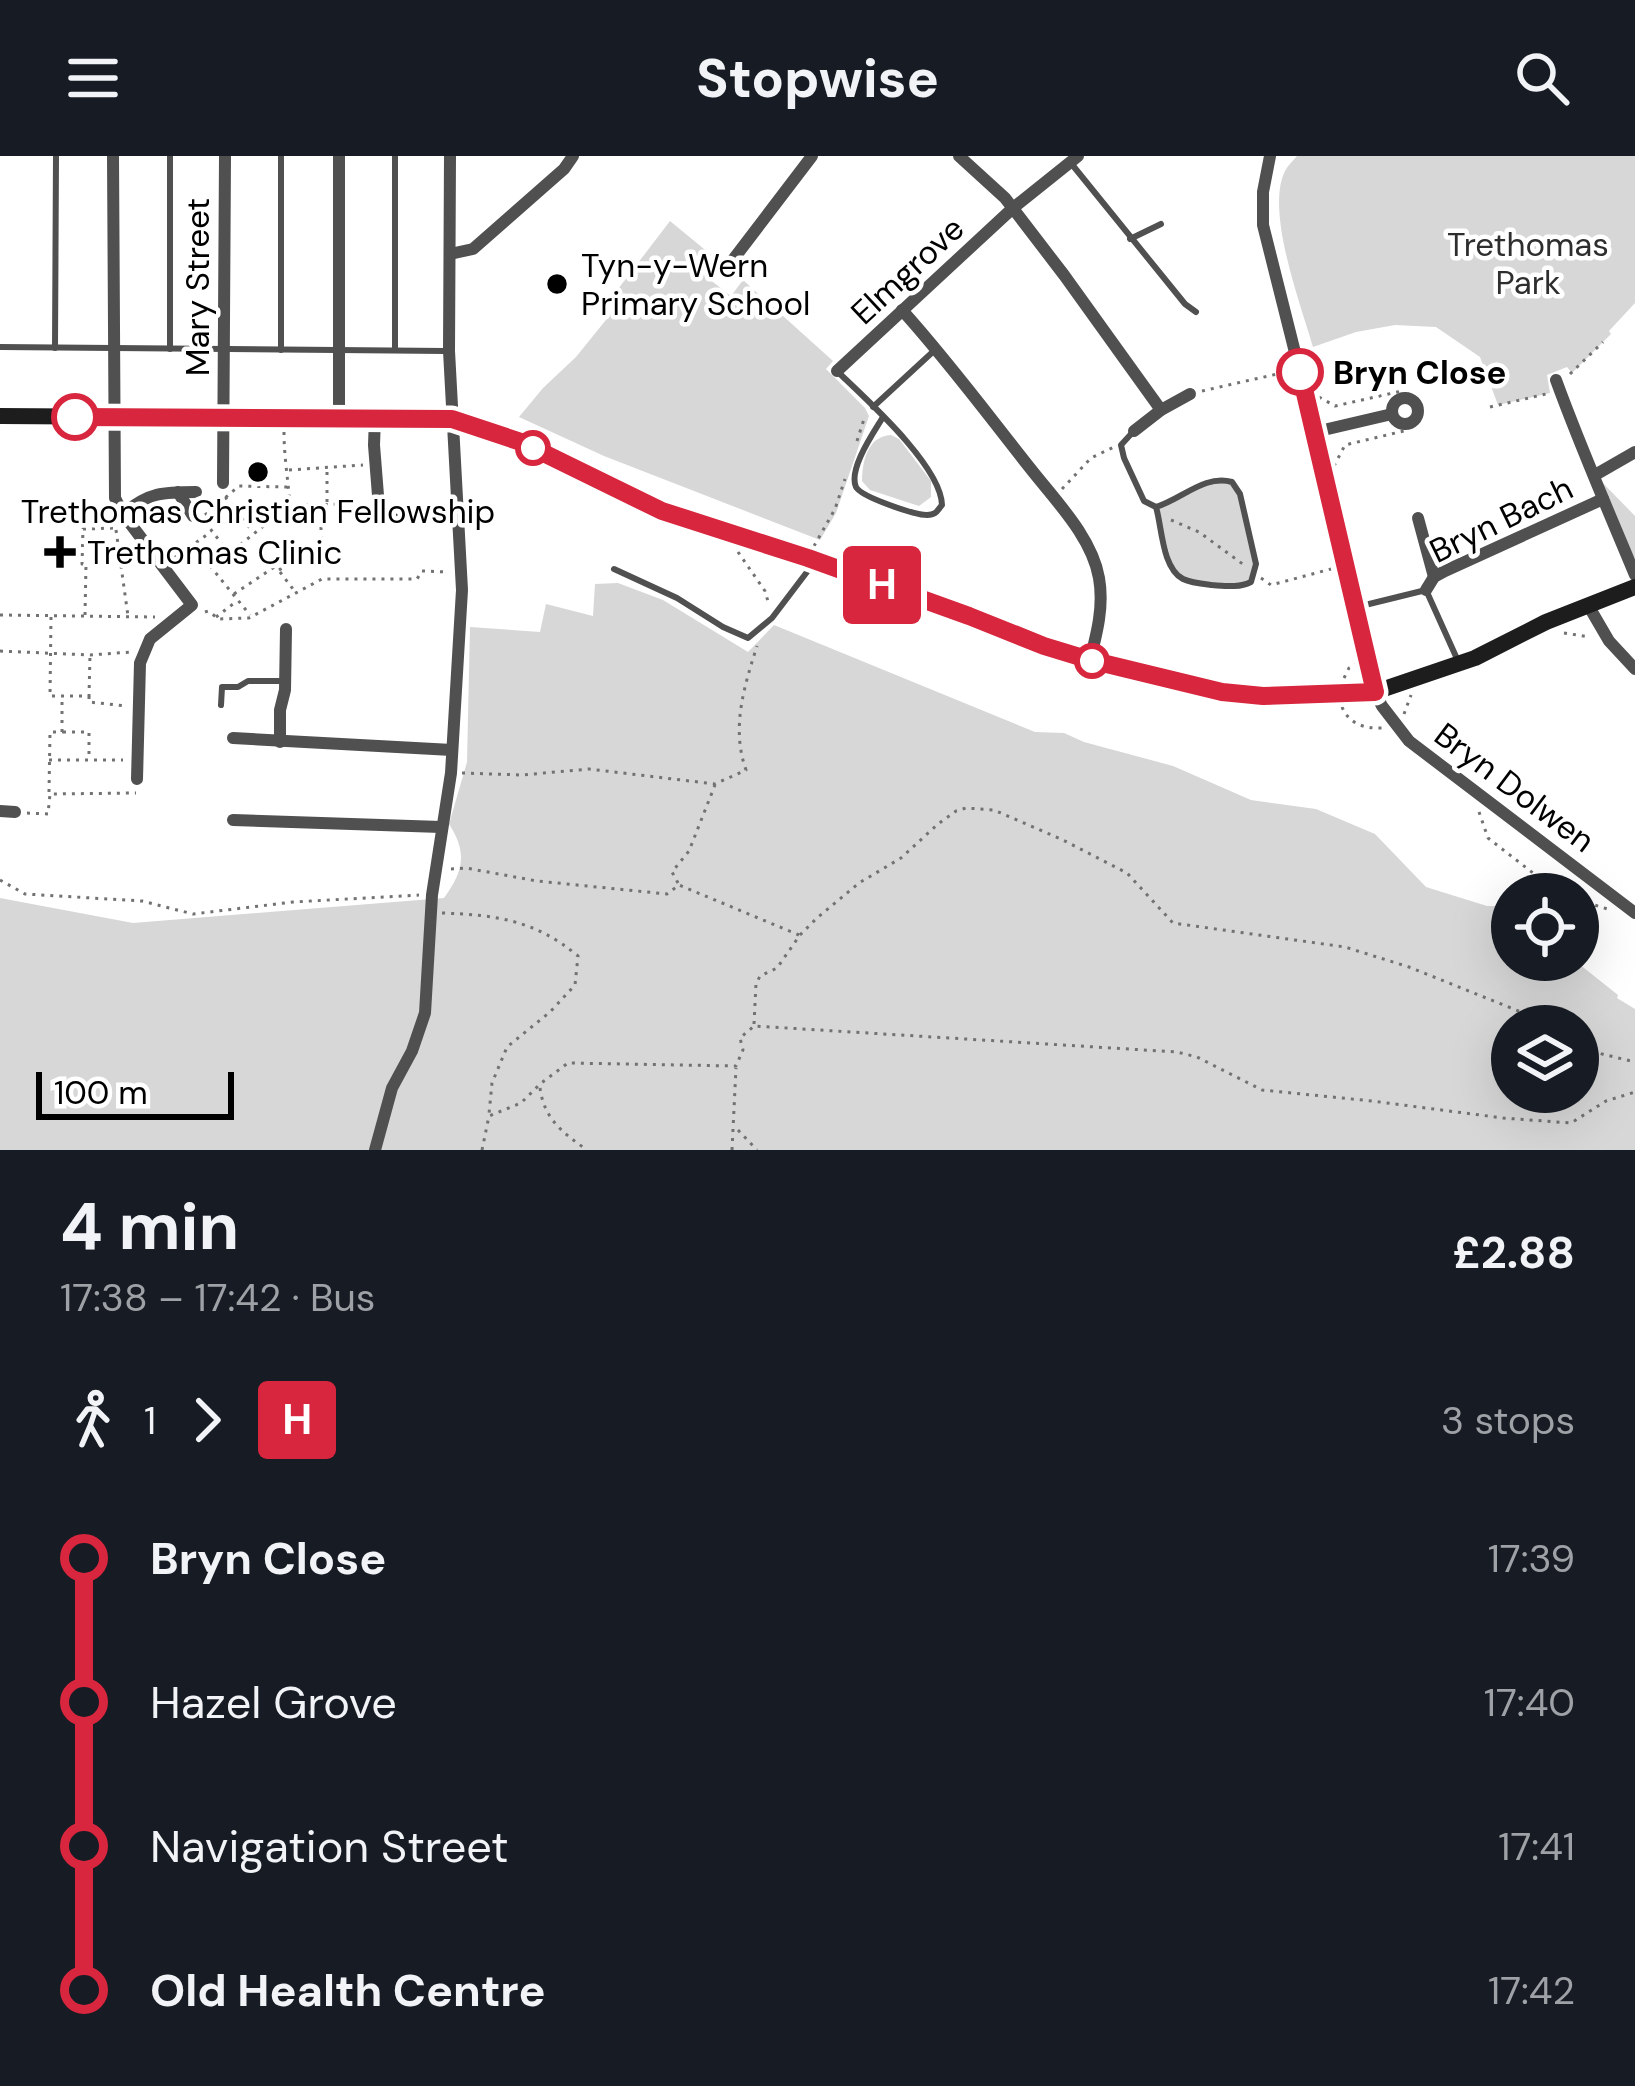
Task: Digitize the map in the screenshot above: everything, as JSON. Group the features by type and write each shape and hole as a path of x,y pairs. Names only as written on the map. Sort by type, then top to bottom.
{"street":[{"path":"113,156 115,498 122,514 192,605 150,639 140,663 137,779"},
{"name":"Mary Street","path":"223,483 225,156"},
{"path":"339,156 339,418"},
{"path":"375,1150 392,1088 412,1051 424,1013 432,895 451,772 462,572 449,351 450,156"},
{"path":"450,254 473,249 574,156"},
{"path":"729,266 812,156"},
{"path":"959,156 1013,208 1161,410"},
{"path":"1270,156 1263,225 1375,692"},
{"name":"Elmgrove","path":"837,371 1013,208 1074,159"},
{"path":"902,310 937,348 1078,532 1099,574 1100,609 1090,660"},
{"path":"1553,386 1635,575"},
{"path":"1135,430 1190,394"},
{"path":"1402,398 1414,400 1419,407 1418,417 1406,424 1397,422 1392,414 1395,402 1402,398"},
{"path":"1315,432 1392,414"},
{"path":"0,416 452,419 521,442 662,511 1044,646 1222,692 1263,696 1375,692 1460,664 1635,586"},
{"path":"375,418 379,508 381,515 394,520"},
{"path":"1595,475 1635,452"},
{"path":"122,514 138,500 166,492 196,492"},
{"path":"178,492 193,516"},
{"name":"Bryn Bach","path":"1430,584 1603,499"},
{"path":"1418,518 1430,584"},
{"path":"1588,605 1635,669"},
{"path":"280,742 286,628"},
{"name":"Bryn Dolwen","path":"1375,692 1409,741 1635,913"},
{"path":"233,738 452,751"},
{"path":"233,820 441,826"}],"lane":[{"path":"55,348 56,156"},
{"path":"170,156 170,349"},
{"path":"281,156 281,350"},
{"path":"395,156 395,350"},
{"path":"1074,159 1130,238 1196,312"},
{"path":"1130,238 1161,224"},
{"path":"0,347 449,351"},
{"path":"872,405 937,348"},
{"path":"837,371 884,417 907,442 941,492 942,505 935,513 909,512 863,495 857,488 864,446 884,417"},
{"path":"1135,430 1121,445 1144,501 1156,507 1209,481 1232,482 1240,494 1256,564 1251,582 1214,585 1178,576 1156,507"},
{"path":"614,569 748,638 772,618 811,560"},
{"path":"1356,608 1430,584 1460,664"},
{"path":"221,705 222,687 285,681"}],"path":[{"path":"1490,407 1553,386 1603,342"},
{"path":"1190,394 1300,370"},
{"path":"1304,389 1334,406 1402,391 1402,398"},
{"path":"855,448 872,405"},
{"path":"284,418 290,505"},
{"path":"1325,483 1346,446 1408,430 1406,424"},
{"path":"1055,499 1091,458 1121,445"},
{"path":"288,470 377,465"},
{"path":"234,594 321,543 327,468"},
{"path":"811,560 848,471"},
{"path":"223,483 217,486 254,533"},
{"path":"229,553 201,518 239,486 289,487"},
{"path":"115,498 128,617"},
{"path":"212,567 290,505 459,510"},
{"path":"85,614 83,530 116,528"},
{"path":"162,566 212,531"},
{"path":"722,531 766,591 772,618"},
{"path":"193,545 251,617"},
{"path":"271,557 297,595"},
{"path":"192,605 219,620 251,617 322,579 417,580 422,572 462,572"},
{"path":"216,617 238,600"},
{"path":"51,615 50,696 89,697"},
{"path":"0,616 175,618"},
{"path":"1535,628 1610,640"},
{"path":"451,772 522,775 590,770 715,784 746,770 738,747 739,719 758,632"},
{"path":"0,651 90,655 146,649"},
{"path":"90,655 89,702 129,706 137,700"},
{"path":"1370,660 1349,668 1336,686 1345,714 1358,725 1381,729 1402,719 1412,698 1407,682"},
{"path":"62,696 62,732"},
{"path":"7,812 48,814 50,732 89,732 88,760"},
{"path":"50,760 137,760"},
{"path":"50,794 136,794 137,779"},
{"path":"715,784 689,851 672,872 680,885 800,935"},
{"path":"1470,788 1488,838 1533,873"},
{"path":"754,1026 760,976 777,968 800,935 859,883 901,858 938,824 966,808 994,811 1127,873 1173,923 1345,947 1504,1005"},
{"path":"437,870 466,868 537,881 667,894 680,885"},
{"path":"0,880 25,895 142,901 193,914 293,902 432,895"},
{"path":"1599,907 1616,912"},
{"path":"431,913 521,922 556,938 578,956 575,985 507,1047 492,1083 482,1150"},
{"path":"732,1150 736,1066 743,1050 740,1038 754,1026 1177,1052 1262,1090 1570,1123 1606,1101 1635,1091"},
{"path":"1599,1053 1635,1062"},
{"path":"489,1116 521,1103 568,1063 736,1066"},
{"path":"539,1084 542,1104 557,1128 587,1150"},
{"path":"735,1128 757,1150"}],"green space":[{"name":"Trethomas Park","path":"1297,156 1635,156 1635,303 1572,373 1567,367 1547,375 1550,393 1498,405 1480,357 1436,327 1395,325 1313,347 1287,258 1279,209 1285,171"},
{"path":"670,221 715,258 704,275 731,296 743,280 833,361 826,369 869,416 836,513 820,540 604,456 519,417 622,300 615,293"},
{"path":"891,435 931,481 931,497 919,506 870,490 862,481 872,445"},
{"path":"1595,475 1635,516 1635,575"},
{"path":"1209,481 1232,482 1240,494 1256,564 1251,582 1242,586 1187,581 1173,567 1156,507"},
{"path":"618,583 663,600 748,652 774,625 1035,732 1064,733 1173,766 1251,800 1316,809 1375,834 1426,887 1491,906 1491,981 1599,980 1635,1009 1635,1150 0,1150 0,898 133,923 444,898 461,862 449,824 467,762 470,627 540,632 546,604 593,616 595,584"}],"bus line":[{"name":"H","path":"75,417 452,419 521,442 662,511 808,558 1090,660 1222,692 1263,696 1375,692 1300,372"}],"place":[{"name":"Tyn-y-Wern Primary School","path":"557,284"},
{"name":"Bryn Close","path":"1300,372"},
{"name":"Trethomas Christian Fellowship","path":"258,472"},
{"name":"Trethomas Clinic","path":"60,552"}]}
